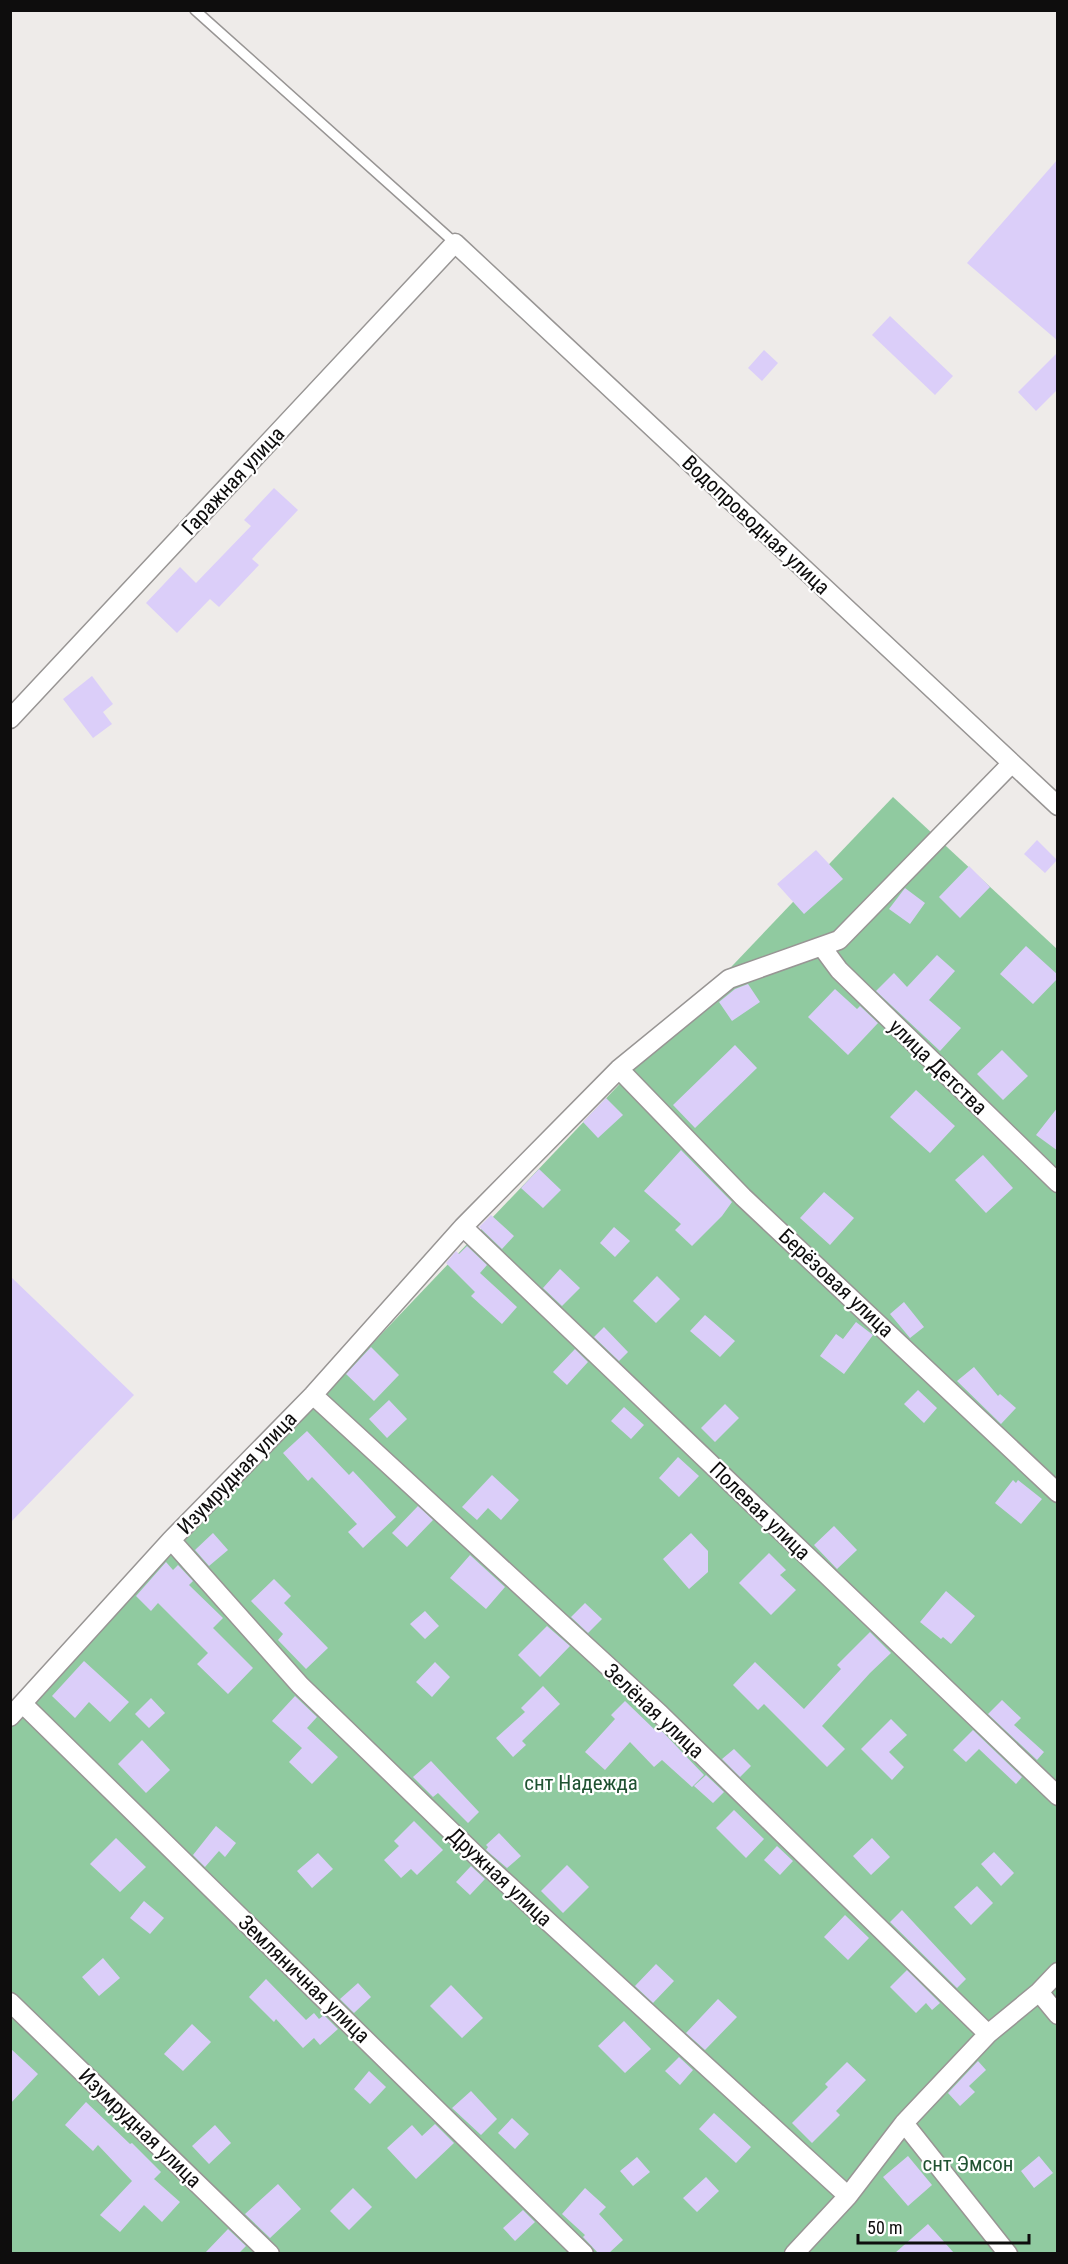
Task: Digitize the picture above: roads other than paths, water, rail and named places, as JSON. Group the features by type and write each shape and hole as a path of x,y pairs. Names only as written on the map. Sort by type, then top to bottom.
{"street":[{"name":"Гаражная улица","path":"10,719 455,243"},
{"name":"Водопроводная улица","path":"455,243 1058,806"},
{"name":"Изумрудная улица","path":"10,1718 171,1540 313,1395 463,1227 619,1069 729,979 839,940 1012,763"},
{"name":"улица Детства","path":"822,947 839,970 1058,1184"},
{"name":"Берёзовая улица","path":"619,1069 743,1197 1058,1493"},
{"name":"Полевая улица","path":"463,1227 1058,1796"},
{"name":"Зелёная улица","path":"313,1395 660,1714 988,2034"},
{"name":"Дружная улица","path":"171,1540 300,1685 482,1861 848,2196"},
{"name":"Земляничная улица","path":"23,1704 584,2253"},
{"path":"794,2253 848,2196 904,2123 988,2034 1039,1992 1058,1972"},
{"path":"1039,1992 1058,2015"},
{"name":"Изумрудная улица","path":"10,2002 270,2253"},
{"path":"904,2123 1008,2253"}],"lane":[{"path":"195,10 455,243"}],"park label":[{"name":"снт Надежда","path":"581,1783"},
{"name":"снт Эмсон","path":"968,2164"}]}
